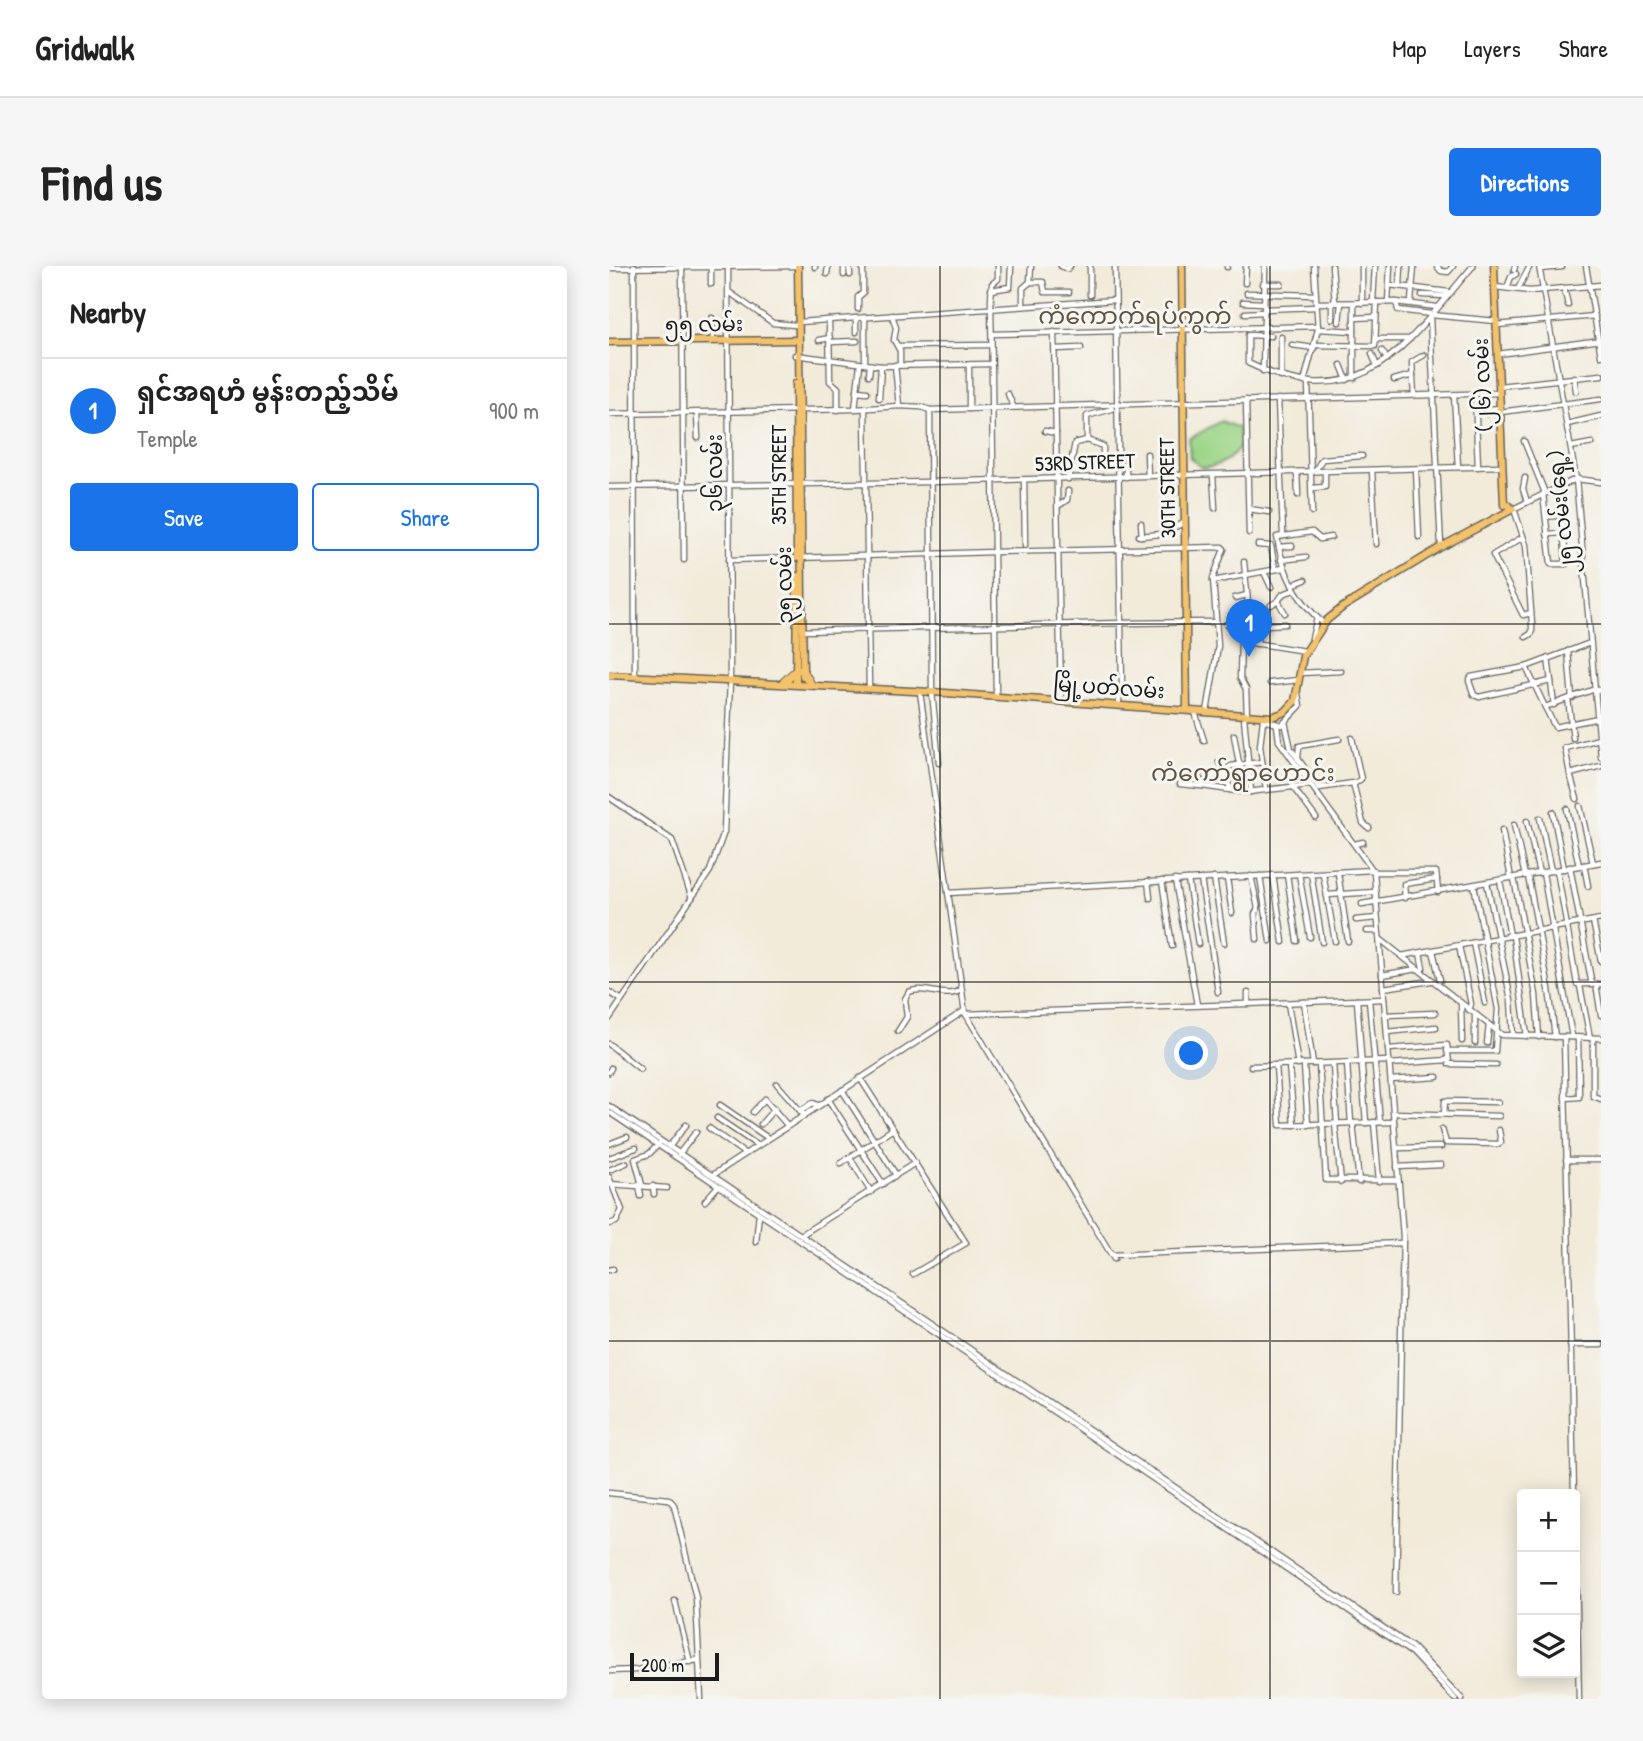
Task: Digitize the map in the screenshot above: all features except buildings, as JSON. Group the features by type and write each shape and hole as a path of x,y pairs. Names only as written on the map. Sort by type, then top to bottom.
{"highway":[{"path":"783,683 800,671 803,685"}],"main road":[{"name":"35TH STREET","path":"795,266 797,485"},
{"name":"30TH STREET","path":"1182,266 1186,621 1191,710"},
{"name":"(၂၆) လမ်း","path":"1495,266 1505,503 1502,514"},
{"name":"၅၅ လမ်း","path":"609,342 797,340"},
{"name":"၃၅ လမ်း","path":"797,485 803,631 800,644"},
{"path":"1505,503 1514,509"},
{"path":"1298,694 1305,651 1324,624 1343,607 1441,547 1514,509"},
{"path":"799,557 800,671 803,685"},
{"name":"မြို့ပတ်လမ်း","path":"609,675 996,696 1191,710 1261,719 1282,714 1293,705 1298,694"}],"street":[{"path":"609,268 795,266"},
{"path":"827,274 828,266"},
{"path":"844,266 847,275 849,266"},
{"path":"859,309 858,297 863,292 863,266"},
{"path":"996,696 991,290 992,284 998,279 998,266"},
{"path":"991,290 1010,287 1011,266"},
{"path":"1030,282 1031,266"},
{"path":"1061,266 1067,269 1070,266"},
{"path":"1090,266 1090,295"},
{"path":"1115,266 1118,403 1123,477 1122,687 1118,705"},
{"path":"1245,283 1246,266"},
{"path":"1263,371 1265,266"},
{"path":"1313,512 1313,471 1306,382 1318,327 1314,266"},
{"path":"1332,266 1339,322"},
{"path":"1362,266 1362,303"},
{"path":"1292,345 1354,348 1375,346 1375,266"},
{"path":"1388,302 1390,266"},
{"path":"1400,286 1401,266"},
{"path":"1411,302 1414,266"},
{"path":"1437,266 1441,271 1448,272 1453,266"},
{"path":"1271,337 1248,336 1247,362 1263,371 1306,382 1354,378 1389,359 1411,339 1473,266"},
{"path":"1518,289 1529,266"},
{"path":"1586,266 1601,356"},
{"path":"634,267 635,676"},
{"path":"682,267 684,561"},
{"path":"711,267 711,284"},
{"name":"၃၆ လမ်း","path":"609,1019 710,871 723,841 730,680 728,267"},
{"path":"1539,267 1562,267"},
{"name":"၂၅ လမ်း(ရှေ့)","path":"1539,267 1576,479 1590,643 1598,690 1601,757"},
{"path":"1507,288 1515,270"},
{"path":"1023,306 1023,288 1030,282 1043,282 1047,292 1069,292"},
{"path":"1263,284 1281,284"},
{"path":"1389,285 1449,294"},
{"path":"1495,287 1543,290 1601,285"},
{"path":"1564,288 1568,305"},
{"path":"1247,293 1315,293 1322,290"},
{"path":"729,292 773,323 1115,300"},
{"path":"1422,295 1449,294"},
{"path":"1332,319 1336,302"},
{"path":"1245,313 1264,308 1336,302 1411,302 1437,307"},
{"path":"1396,302 1398,310 1496,323 1601,313"},
{"path":"1243,303 1264,308"},
{"path":"1354,303 1354,378"},
{"path":"892,315 896,330 894,340 899,346 899,406"},
{"path":"1431,315 1441,547"},
{"path":"855,409 857,390 865,364 865,317"},
{"path":"1354,318 1376,317"},
{"path":"712,318 713,341"},
{"path":"846,318 846,328"},
{"path":"856,318 856,332"},
{"path":"829,320 830,381 838,388 838,410"},
{"path":"993,334 1264,327 1318,327 1364,331"},
{"path":"1054,332 1061,702"},
{"path":"1281,337 1281,377"},
{"path":"1376,339 1411,339"},
{"path":"819,340 857,341"},
{"path":"1497,354 1600,340"},
{"path":"899,346 991,345"},
{"path":"1055,349 1081,348"},
{"path":"1383,350 1389,359"},
{"path":"1372,354 1377,366"},
{"path":"1414,395 1412,361 1424,355"},
{"path":"797,356 881,366 991,364"},
{"path":"865,364 869,375"},
{"path":"969,365 969,409"},
{"path":"1341,365 1347,380"},
{"path":"879,398 881,366"},
{"path":"1556,370 1564,369"},
{"path":"1394,380 1413,375"},
{"path":"609,414 798,412 899,406 929,410 1056,404 1475,395 1558,379 1601,375"},
{"path":"1574,377 1576,391"},
{"path":"857,390 867,392"},
{"path":"1008,394 1013,406"},
{"path":"1454,395 1458,467"},
{"path":"1475,395 1478,467"},
{"path":"1278,399 1283,536"},
{"path":"1487,414 1490,410 1601,399"},
{"path":"1246,400 1249,533"},
{"path":"1087,440 1087,415 1112,409"},
{"path":"865,410 869,689"},
{"path":"929,410 932,692 939,763"},
{"path":"697,414 698,438"},
{"path":"1567,425 1601,416"},
{"path":"1045,430 1056,433"},
{"path":"1068,478 1075,443 1087,440 1103,446 1103,467"},
{"path":"1524,441 1544,493 1551,564 1562,565 1567,562 1560,485"},
{"path":"1571,447 1592,443"},
{"path":"1147,454 1148,476"},
{"path":"1123,477 1126,455"},
{"path":"1313,471 1322,459 1362,456"},
{"name":"53RD STREET","path":"609,487 994,481 1503,466"},
{"path":"1416,469 1419,537"},
{"path":"1372,470 1376,544"},
{"path":"1312,488 1325,487 1325,471"},
{"path":"1297,472 1298,495"},
{"path":"1213,475 1215,508"},
{"path":"1525,478 1523,489 1527,502"},
{"path":"1525,638 1532,633 1531,613 1523,537 1514,509 1576,479 1601,482"},
{"path":"1024,480 1025,545"},
{"path":"1058,506 1067,500 1068,491"},
{"path":"1249,509 1269,512"},
{"path":"1546,517 1563,515"},
{"path":"1141,523 1140,536 1162,534 1185,522"},
{"path":"1324,624 1302,605 1283,568 1278,536 1312,532 1320,539 1331,537"},
{"path":"1547,534 1565,533"},
{"path":"1523,537 1493,554 1523,615 1531,613"},
{"path":"1258,545 1271,546 1276,569"},
{"path":"729,560 1224,547 1213,582 1216,666 1207,712"},
{"path":"1279,547 1292,547"},
{"path":"1281,560 1306,557"},
{"path":"1244,562 1250,626 1247,641 1305,651"},
{"path":"1213,582 1245,578 1283,568"},
{"path":"1264,572 1271,587"},
{"path":"1271,605 1305,580"},
{"path":"1235,597 1247,595"},
{"path":"1278,601 1285,613"},
{"path":"1226,624 1249,617"},
{"path":"1312,638 1317,618"},
{"path":"803,631 1215,622"},
{"path":"1250,626 1285,624"},
{"path":"1257,644 1258,626"},
{"path":"1241,639 1240,678 1246,689 1251,792"},
{"path":"1551,681 1475,697 1469,681 1471,677 1526,667 1590,643"},
{"path":"1567,651 1573,737"},
{"path":"1548,659 1554,705"},
{"path":"1526,667 1554,726 1598,718"},
{"path":"1270,683 1341,671"},
{"path":"1545,707 1598,690"},
{"path":"920,692 965,1012 1113,1257 1402,1243"},
{"path":"1266,789 1260,738 1261,719 1277,725 1285,722 1300,706 1298,694"},
{"path":"1191,710 1204,741"},
{"path":"1285,722 1291,749 1319,788 1354,784 1361,779 1352,738"},
{"path":"1277,725 1279,741 1374,871 1402,1243 1396,1592"},
{"path":"1234,735 1244,792"},
{"path":"1298,759 1299,746 1339,739"},
{"path":"1577,799 1565,748 1599,739"},
{"path":"1219,762 1231,791"},
{"path":"1202,785 1222,771 1238,765 1262,762"},
{"path":"1570,774 1601,766"},
{"path":"1198,775 1202,785"},
{"path":"1180,784 1244,792 1310,785"},
{"path":"1354,784 1363,823 1369,828"},
{"path":"1292,786 1316,818"},
{"path":"609,797 672,840 692,898"},
{"path":"1580,806 1593,863"},
{"path":"1567,808 1588,886"},
{"path":"1553,812 1596,984 1601,1015"},
{"path":"1540,818 1554,870 1577,984 1580,986 1592,1038 1592,1093 1595,1099 1601,1099"},
{"path":"1527,821 1541,873 1572,1037"},
{"path":"1514,825 1538,931 1555,1037"},
{"path":"1502,830 1524,934 1539,1037"},
{"path":"1355,844 1363,842"},
{"path":"1362,904 1601,862"},
{"path":"948,893 1374,871 1435,872 1438,892"},
{"path":"1311,873 1322,942"},
{"path":"1338,873 1348,940"},
{"path":"1299,874 1310,937"},
{"path":"1323,874 1335,941"},
{"path":"1273,875 1283,942"},
{"path":"1287,875 1297,941"},
{"path":"1251,876 1258,908 1255,914 1257,939"},
{"path":"1260,876 1270,941"},
{"path":"1227,877 1233,913"},
{"path":"1214,878 1224,943"},
{"path":"1201,879 1217,992"},
{"path":"1405,898 1404,884 1437,879"},
{"path":"1175,880 1197,1005"},
{"path":"1188,880 1198,944"},
{"path":"1500,880 1527,1036"},
{"path":"1148,881 1150,898"},
{"path":"1161,881 1172,946"},
{"path":"1487,883 1510,1000 1513,1035"},
{"path":"1447,1051 1494,1052 1497,1009 1474,885"},
{"path":"1327,895 1375,892"},
{"path":"1356,920 1377,918"},
{"path":"1400,957 1601,919"},
{"path":"1593,921 1601,961"},
{"path":"1367,931 1378,931"},
{"path":"1379,939 1504,1036 1601,1038"},
{"path":"1473,943 1485,1003"},
{"path":"1459,946 1471,1004 1469,1010"},
{"path":"1433,951 1440,980"},
{"path":"1420,953 1423,968"},
{"path":"1382,975 1417,970"},
{"path":"1383,988 1431,981"},
{"path":"1580,986 1596,984"},
{"path":"898,1031 907,1017 905,999 909,992 923,990 955,993 961,989"},
{"path":"609,992 622,1000"},
{"path":"1248,993 1248,1004"},
{"path":"1369,999 1375,1062 1378,1181"},
{"path":"713,1175 802,1113 965,1012 1384,999"},
{"path":"1357,1000 1366,1123"},
{"path":"1304,1002 1316,1064 1326,1180 1398,1180"},
{"path":"1288,1003 1298,1065"},
{"path":"1461,1004 1462,1041"},
{"path":"1386,1015 1435,1013"},
{"path":"1475,1014 1475,1043"},
{"path":"1487,1043 1489,1025"},
{"path":"1387,1032 1436,1027"},
{"path":"1564,1037 1574,1489"},
{"path":"1565,1098 1579,1097 1579,1038"},
{"path":"609,1044 641,1069"},
{"path":"1388,1049 1447,1045 1448,1060"},
{"path":"1251,1066 1448,1060 1449,1063 1496,1065"},
{"path":"1333,1063 1341,1182"},
{"path":"1347,1063 1359,1182"},
{"path":"1276,1065 1280,1125 1394,1122"},
{"path":"1289,1065 1294,1125"},
{"path":"1304,1065 1308,1125"},
{"path":"1391,1080 1437,1077"},
{"path":"860,1078 967,1243 913,1274"},
{"path":"777,1083 802,1113"},
{"path":"842,1090 896,1175"},
{"path":"753,1112 764,1098 787,1125"},
{"path":"828,1098 883,1184"},
{"path":"1444,1113 1445,1101 1498,1102"},
{"path":"720,1105 768,1138"},
{"path":"761,1124 775,1108"},
{"path":"609,1109 759,1214 1408,1650 1455,1699"},
{"path":"1394,1113 1499,1116"},
{"path":"717,1118 757,1145"},
{"path":"669,1147 686,1125"},
{"path":"709,1128 744,1153"},
{"path":"841,1163 893,1129"},
{"path":"1442,1129 1445,1143 1498,1144 1499,1129"},
{"path":"679,1154 696,1132"},
{"path":"649,1136 713,1175 1412,1647 1462,1699"},
{"path":"609,1144 627,1137"},
{"path":"641,1196 635,1160 649,1154 659,1144"},
{"path":"1396,1148 1441,1147"},
{"path":"609,1158 636,1148"},
{"path":"850,1157 871,1192"},
{"path":"1566,1160 1601,1160"},
{"path":"609,1170 626,1163"},
{"path":"801,1235 915,1163"},
{"path":"1397,1167 1441,1165"},
{"path":"609,1177 622,1210 617,1222 609,1224"},
{"path":"610,1184 667,1188"},
{"path":"653,1186 654,1194"},
{"path":"705,1201 718,1186"},
{"path":"756,1242 759,1214"},
{"path":"1570,1345 1601,1345"},
{"path":"609,1493 669,1499 674,1504 696,1598 701,1699"},
{"path":"1576,1552 1579,1699"},
{"path":"675,1601 690,1661"},
{"path":"609,1671 699,1660"}],"green space":[{"path":"1221,421 1238,428 1241,445 1224,462 1201,467 1190,458 1189,439"}],"place":[{"name":"ရှင်အရဟံ မွန်းတည့်သိမ်","path":"1249,657"}],"district":[{"name":"ကံကောက်ရပ်ကွက်","path":"1135,315"},
{"name":"ကံကော်ရွာဟောင်း","path":"1243,772"}]}
